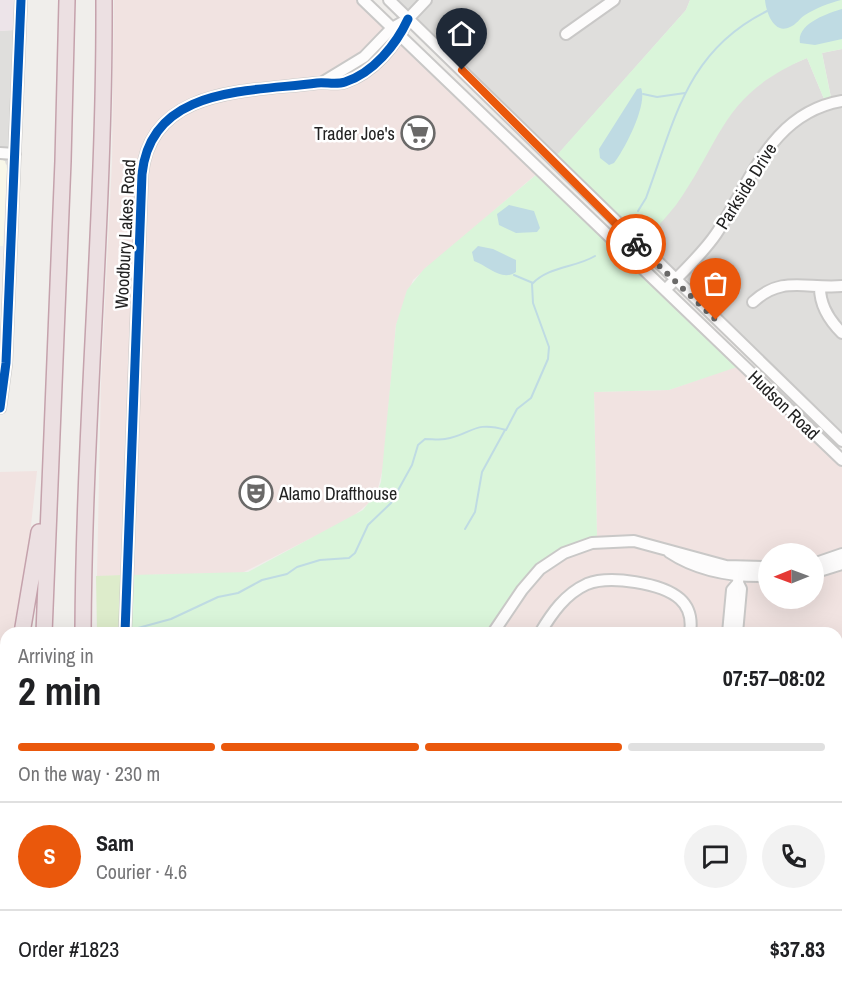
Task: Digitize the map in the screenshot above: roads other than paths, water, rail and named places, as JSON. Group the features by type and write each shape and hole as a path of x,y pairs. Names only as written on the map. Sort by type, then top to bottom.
{"highway":[{"path":"44,627 63,161 67,0"},
{"path":"83,627 85,533 101,179 104,0"},
{"path":"23,627 50,449"},
{"path":"85,533 92,627"}],"street":[{"path":"0,408 6,363 21,0"},
{"name":"Hudson Road","path":"363,0 664,290 840,454"},
{"name":"Hudson Road","path":"389,0 674,280 842,441"},
{"path":"322,82 364,57 392,28 408,19 426,0"},
{"path":"566,34 614,0"},
{"name":"Woodbury Lakes Road","path":"125,627 142,174 147,147 161,124 193,103 221,96 322,82 343,83 356,77 370,68 400,37 408,19"},
{"name":"Parkside Drive","path":"664,290 716,235 773,140 794,121 808,113 842,101"},
{"path":"0,153 15,154"},
{"path":"753,303 766,290 784,285 820,288 842,286"},
{"path":"820,288 820,300 824,310 842,333"},
{"path":"497,627 534,575 548,563 570,550 592,543 617,540 641,543 738,575 758,576"},
{"path":"824,560 842,554"},
{"path":"824,570 842,564"},
{"path":"738,575 758,570"},
{"path":"729,627 732,590 738,575"},
{"path":"738,575 741,589 738,627"},
{"path":"544,627 553,612 567,597 586,585 615,579 628,580 675,596 687,609 692,621 691,627"}],"water":[{"path":"765,0 841,0 814,10 784,29 779,28 772,21"},
{"path":"842,9 842,39 815,45 800,43 803,30 814,20"},
{"path":"641,88 641,104 634,126 619,156 614,163 609,165 600,158 599,149 637,89"},
{"path":"509,205 534,211 540,228 537,232 516,233 499,225 497,214"},
{"path":"478,246 493,249 516,260 516,272 511,275 500,274 474,261 472,252"}],"waterway":[{"path":"638,211 646,198 676,115 701,67 718,46 740,27 767,11"},
{"path":"643,94 657,97 685,93"},
{"path":"142,627 171,619 218,597 238,593 262,580 287,574 297,567 320,560 349,558 355,553 368,525 391,503 412,465 418,445 425,439 445,439 479,427 506,430 517,409 531,398 548,359 549,347 533,303 532,284 554,270 595,256"},
{"path":"514,275 533,283"},
{"path":"465,529 475,512 482,472 505,430"}],"place":[{"name":"Trader Joe's","path":"418,133"},
{"name":"Alamo Drafthouse","path":"256,493"}]}
